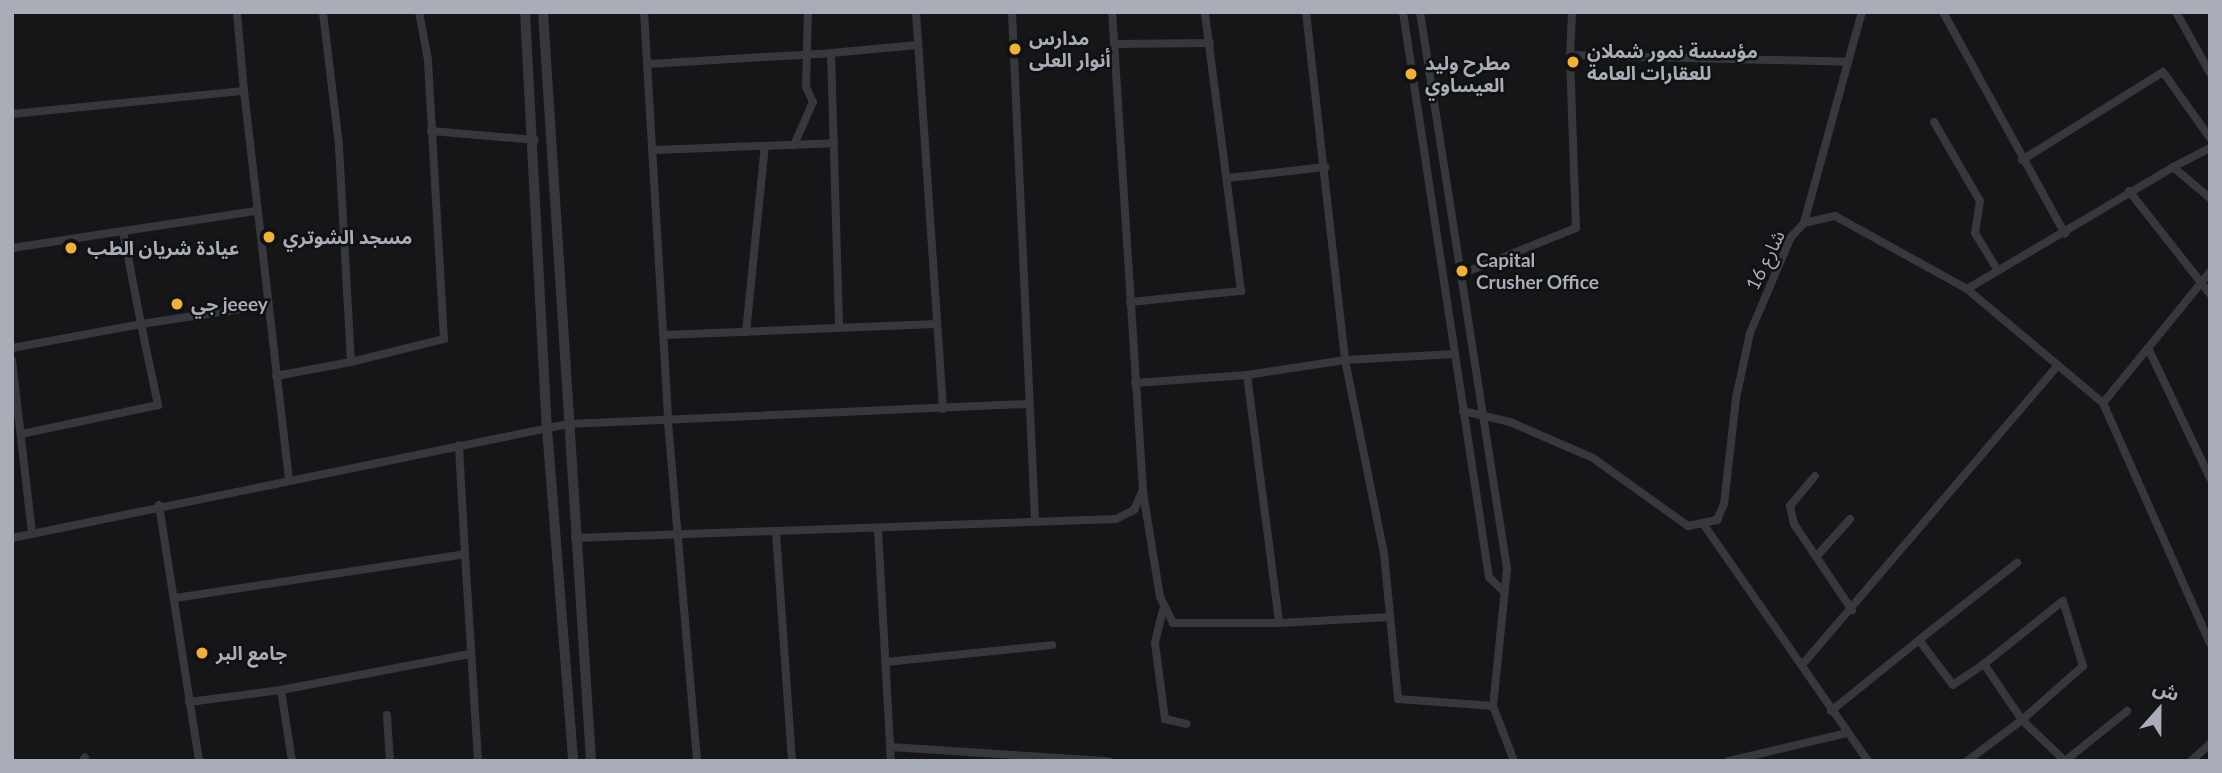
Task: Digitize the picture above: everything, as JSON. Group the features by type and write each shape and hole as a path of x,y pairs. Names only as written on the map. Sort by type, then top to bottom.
{"street":[{"path":"237,12 256,211 289,479"},
{"path":"323,12 339,145 351,362"},
{"path":"276,376 351,362 444,339 431,131 419,12"},
{"path":"525,12 535,140 547,428 573,761"},
{"path":"543,12 591,761"},
{"path":"644,12 656,150 668,422 697,761"},
{"path":"794,145 813,102 807,96 808,12"},
{"path":"916,12 943,409"},
{"path":"1012,12 1027,404 1035,521"},
{"path":"1112,12 1143,491 1163,610 1155,643 1165,719 1186,724"},
{"path":"1130,302 1241,291 1205,12"},
{"path":"1306,12 1345,360 1384,554 1398,699 1493,706"},
{"path":"1403,12 1489,577 1502,590"},
{"path":"1420,12 1480,415 1507,569 1502,590 1493,706 1514,761"},
{"path":"1459,275 1576,228 1570,55 1572,12"},
{"path":"1804,223 1863,12"},
{"path":"1943,12 2065,234"},
{"path":"2176,12 2210,73"},
{"path":"1114,44 1210,43"},
{"path":"648,64 806,50 831,53 918,45"},
{"path":"831,53 839,328"},
{"path":"1570,55 1848,62"},
{"path":"2022,160 2163,72 2210,138"},
{"path":"12,114 244,91"},
{"path":"1934,122 1980,201 1975,233 1998,271"},
{"path":"431,131 535,140"},
{"path":"656,150 834,144"},
{"path":"746,332 765,146"},
{"path":"1967,289 2065,234 2129,191 2210,148"},
{"path":"1228,178 1325,167"},
{"path":"2173,167 2210,198"},
{"path":"2129,191 2210,294"},
{"path":"12,248 256,211"},
{"name":"شارع 16","path":"1704,525 1717,520 1724,504 1750,332 1775,269 1804,223 1818,217 1844,220 1967,289 2103,403 2210,643"},
{"path":"22,433 158,405 123,231"},
{"path":"2103,403 2210,272"},
{"path":"12,348 267,304"},
{"path":"664,335 937,324"},
{"path":"2148,348 2210,478"},
{"path":"1135,383 1247,375 1345,360 1455,354"},
{"path":"12,360 32,534"},
{"path":"1802,666 2057,366"},
{"path":"1247,375 1279,623"},
{"path":"12,538 159,505 568,424 668,422 1027,404"},
{"path":"1463,411 1570,447 1688,526 1704,525 1868,761"},
{"path":"459,445 478,760 469,761"},
{"path":"1815,476 1790,506 1794,524 1852,610"},
{"path":"575,538 878,530 1116,519 1134,510 1143,491"},
{"path":"159,505 199,761"},
{"path":"1816,557 1850,519"},
{"path":"878,530 891,761"},
{"path":"776,532 792,761"},
{"path":"174,598 465,554"},
{"path":"1831,711 2017,563"},
{"path":"1919,640 1953,685 1984,664 2063,601 2084,666 2022,720 1967,761"},
{"path":"1163,610 1173,623 1279,623 1390,617"},
{"path":"886,662 1052,645"},
{"path":"189,702 281,690 470,654"},
{"path":"1984,664 2022,720 2064,761 2126,711"},
{"path":"281,690 292,761"},
{"path":"387,715 390,761"},
{"path":"1730,761 1847,733"},
{"path":"2191,761 2210,744"},
{"path":"890,747 987,756 1109,761"}],"place":[{"name":"مدارس أنوار العلى","path":"1015,49"},
{"name":"مؤسسة نمور شملان للعقارات العامة","path":"1573,62"},
{"name":"مطرح وليد العيساوي","path":"1411,74"},
{"name":"مسجد الشوتري","path":"269,237"},
{"name":"عيادة شريان الطب","path":"71,248"},
{"name":"Capital Crusher Office","path":"1462,271"},
{"name":"جي jeeey","path":"177,304"},
{"name":"جامع البر","path":"202,653"}]}
